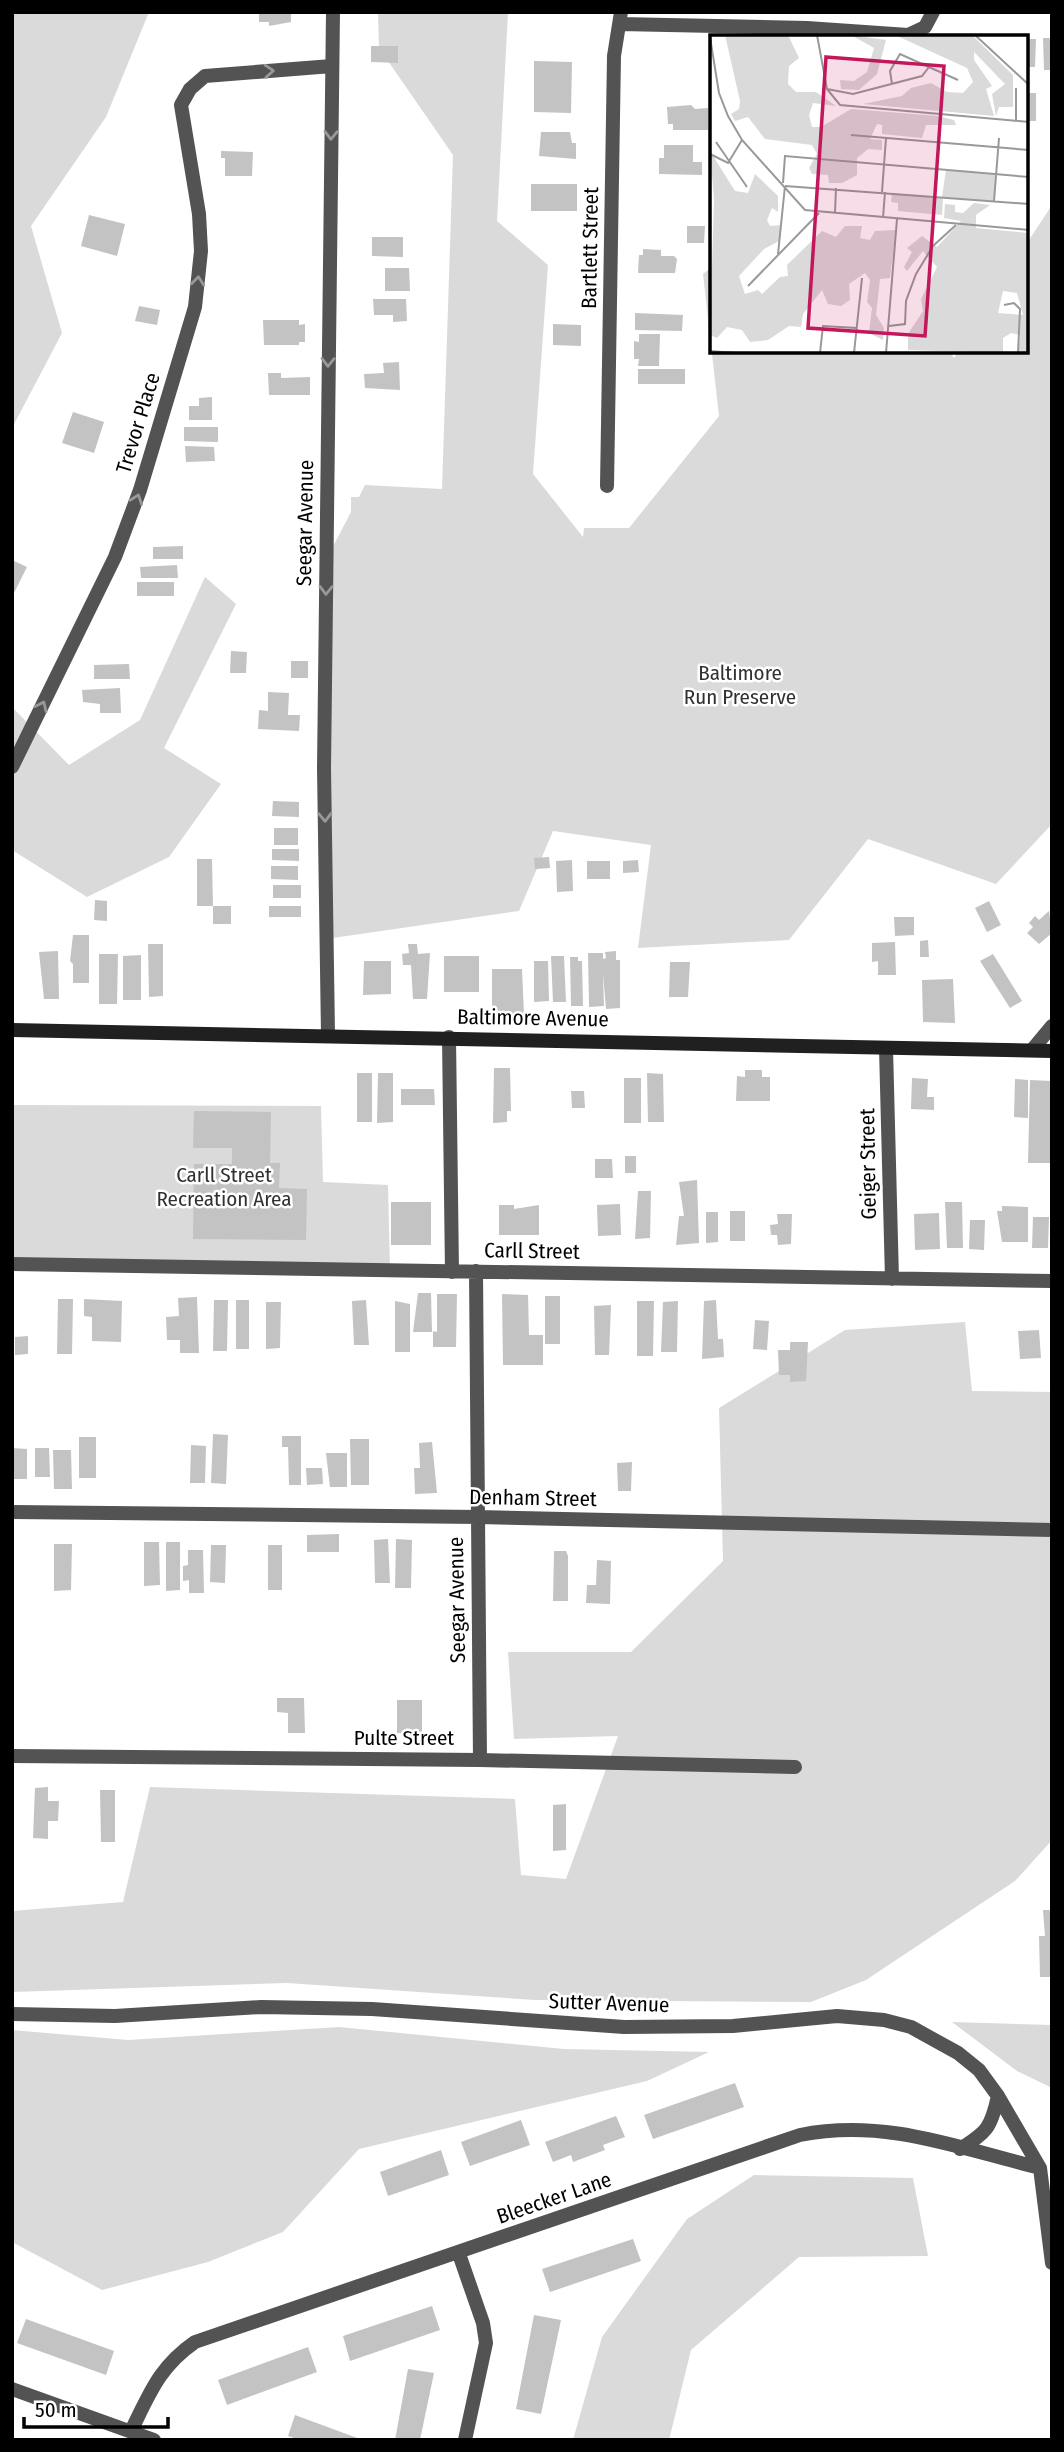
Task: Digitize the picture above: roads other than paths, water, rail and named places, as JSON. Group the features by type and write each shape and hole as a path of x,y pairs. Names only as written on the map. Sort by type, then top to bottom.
{"street":[{"name":"Seegar Avenue","path":"328,1035 324,768 333,12"},
{"path":"621,18 908,35 925,27 933,13"},
{"name":"Bartlett Street","path":"607,486 614,56 621,18"},
{"name":"Trevor Place","path":"12,767 116,557 140,490 195,307 201,251 199,214 181,105 190,89 205,76 332,66"},
{"path":"1032,1050 1052,1026"},
{"name":"Baltimore Avenue","path":"12,1030 1052,1051"},
{"path":"449,1037 452,1272"},
{"name":"Geiger Street","path":"886,1048 892,1279"},
{"name":"Carll Street","path":"12,1264 1052,1281"},
{"name":"Seegar Avenue","path":"476,1271 480,1760"},
{"name":"Denham Street","path":"12,1512 478,1517 1052,1530"},
{"name":"Pulte Street","path":"12,1756 480,1760 794,1767"},
{"name":"Sutter Avenue","path":"12,2014 115,2016 261,2007 372,2009 624,2027 733,2026 837,2017 884,2020 911,2027 958,2053 979,2070 998,2096 1040,2168 1052,2263"},
{"path":"960,2149 985,2133 993,2120 998,2096"},
{"name":"Bleecker Lane","path":"131,2431 159,2373 173,2357 195,2342 459,2254 800,2135 839,2129 879,2129 1040,2168"},
{"path":"459,2254 483,2323 486,2343 465,2440"},
{"path":"12,2389 154,2440"}],"park label":[{"name":"Baltimore Run Preserve","path":"740,685"},
{"name":"Carll Street Recreation Area","path":"224,1187"}]}
